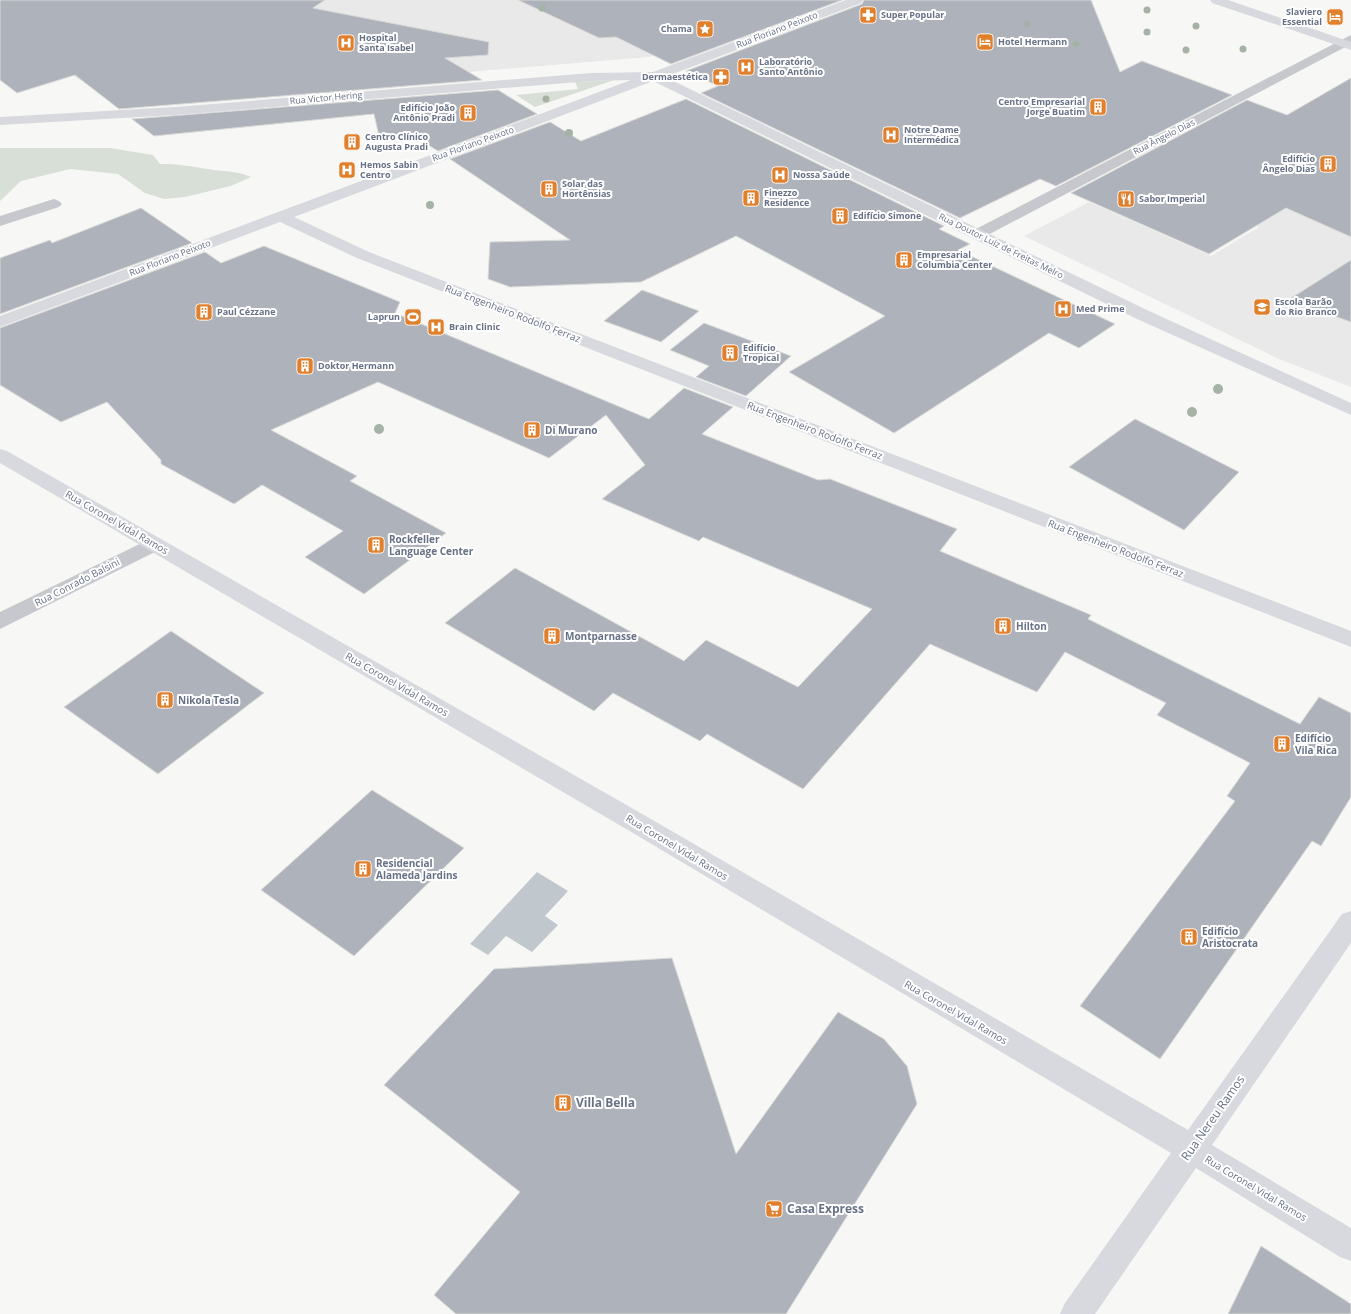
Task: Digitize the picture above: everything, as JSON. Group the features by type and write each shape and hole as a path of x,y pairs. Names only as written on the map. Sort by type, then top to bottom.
{"street":[{"name":"Rua Floriano Peixoto","path":"0,322 857,0"},
{"path":"1216,0 1348,43"},
{"name":"Rua Ângelo Dias","path":"978,234 1348,43"},
{"name":"Rua Victor Hering","path":"0,121 41,120 160,112 591,77 653,76"},
{"name":"Rua Doutor Luiz de Freitas Melro","path":"653,76 1143,315 1351,410"},
{"path":"0,221 54,204"},
{"name":"Rua Engenheiro Rodolfo Ferraz","path":"280,216 370,258 1351,639"},
{"name":"Rua Coronel Vidal Ramos","path":"0,455 649,830 1192,1149 1351,1246"},
{"name":"Rua Conrado Balsini","path":"0,621 154,544"},
{"name":"Rua Nereu Ramos","path":"1076,1314 1351,922"}],"shaded area":[{"name":"Hospital Santa Isabel","path":"0,0 713,0 759,20 649,57 117,101 44,59"},
{"path":"614,80 535,107 516,95 578,89 575,82"},
{"path":"0,148 110,148 153,155 160,164 184,165 235,172 251,177 231,186 185,197 164,199 145,193 118,174 70,169 21,181 0,201"},
{"name":"Escola Barão do Rio Branco","path":"1162,182 1351,182 1351,387 1279,359 1024,236 1089,202 1211,256 1259,227"},
{"path":"537,872 568,891 545,916 558,925 532,952 506,936 488,955 470,944"}],"building":[{"name":"Hospital Santa Isabel","path":"0,0 325,0 313,8 489,42 488,55 445,58 482,80 119,109 75,75 17,93 0,80"},
{"path":"518,0 842,0 671,64 616,37 599,38"},
{"path":"864,0 1091,0 1120,72 1142,61 1232,95 1056,186 1040,179 960,218 701,93 718,86 686,71 862,4"},
{"path":"1351,78 1351,237 1286,208 1209,254 1071,193 1247,100 1287,115"},
{"path":"498,90 537,114 438,151 428,145 426,133 379,136 374,114 154,136 132,119"},
{"path":"686,99 944,226 939,229 970,244 958,250 1115,324 1079,348 1049,333 894,433 789,372 885,316 736,236 641,282 510,287 488,279 490,242 570,240 450,159 550,122 581,141"},
{"path":"141,208 192,243 0,314 0,258 50,240 52,243"},
{"path":"264,246 400,302 395,313 649,419 684,388 733,407 702,434 818,480 830,479 957,529 940,551 1091,615 1088,619 1300,724 1319,697 1351,713 1351,797 1321,846 1312,841 1160,1059 1080,1006 1235,801 1227,796 1250,763 1157,715 1166,703 1065,652 1037,692 930,644 803,789 707,734 700,741 613,693 594,711 445,623 515,568 684,661 706,640 798,687 872,609 703,537 699,541 602,499 645,465 606,415 549,458 378,382 271,430 357,476 350,481 446,533 364,594 305,557 343,531 262,485 234,504 161,464 161,460 107,402 61,422 0,385 0,328 205,252 221,263"},
{"path":"1351,260 1351,322 1288,300"},
{"path":"642,290 699,311 661,342 604,321"},
{"name":"Edifício Tropical","path":"704,323 791,356 746,396 696,377 709,366 670,350"},
{"path":"1135,419 1239,472 1184,530 1069,467"},
{"name":"Nikola Tesla","path":"171,631 264,693 158,774 64,707"},
{"name":"Residencial Alameda Jardins","path":"372,790 464,848 354,956 261,890"},
{"path":"672,958 736,1154 838,1012 884,1039 907,1066 917,1104 786,1314 456,1314 434,1295 520,1192 384,1085 494,969"},
{"path":"1261,1246 1351,1304 1351,1314 1228,1314"}],"place":[{"name":"Super Popular","path":"868,15"},
{"name":"Slaviero Essential","path":"1335,17"},
{"name":"Chama","path":"705,29"},
{"name":"Hotel Hermann","path":"985,42"},
{"name":"Hospital Santa Isabel","path":"346,43"},
{"name":"Laboratório Santo Antônio","path":"746,67"},
{"name":"Dermaestética","path":"721,77"},
{"name":"Centro Empresarial Jorge Buatim","path":"1098,107"},
{"name":"Edifício João Antônio Pradi","path":"468,113"},
{"name":"Notre Dame Intermédica","path":"891,135"},
{"name":"Centro Clínico Augusta Pradi","path":"352,142"},
{"name":"Edifício Ângelo Dias","path":"1328,164"},
{"name":"Hemos Sabin Centro","path":"347,170"},
{"name":"Nossa Saúde","path":"780,175"},
{"name":"Solar das Hortênsias","path":"549,189"},
{"name":"Finezzo Residence","path":"751,198"},
{"name":"Sabor Imperial","path":"1126,199"},
{"name":"Edifício Simone","path":"840,216"},
{"name":"Empresarial Columbia Center","path":"904,260"},
{"name":"Escola Barão do Rio Branco","path":"1262,307"},
{"name":"Med Prime","path":"1063,309"},
{"name":"Paul Cézzane","path":"204,312"},
{"name":"Laprun","path":"413,317"},
{"name":"Brain Clinic","path":"436,327"},
{"name":"Edifício Tropical","path":"730,353"},
{"name":"Doktor Hermann","path":"305,366"},
{"name":"Di Murano","path":"532,430"},
{"name":"Rockfeller Language Center","path":"376,545"},
{"name":"Hilton","path":"1003,626"},
{"name":"Montparnasse","path":"552,636"},
{"name":"Nikola Tesla","path":"165,700"},
{"name":"Edifício Vila Rica","path":"1282,744"},
{"name":"Residencial Alameda Jardins","path":"363,869"},
{"name":"Edifício Aristocrata","path":"1189,937"},
{"name":"Villa Bella","path":"563,1103"},
{"name":"Casa Express","path":"774,1209"}]}
